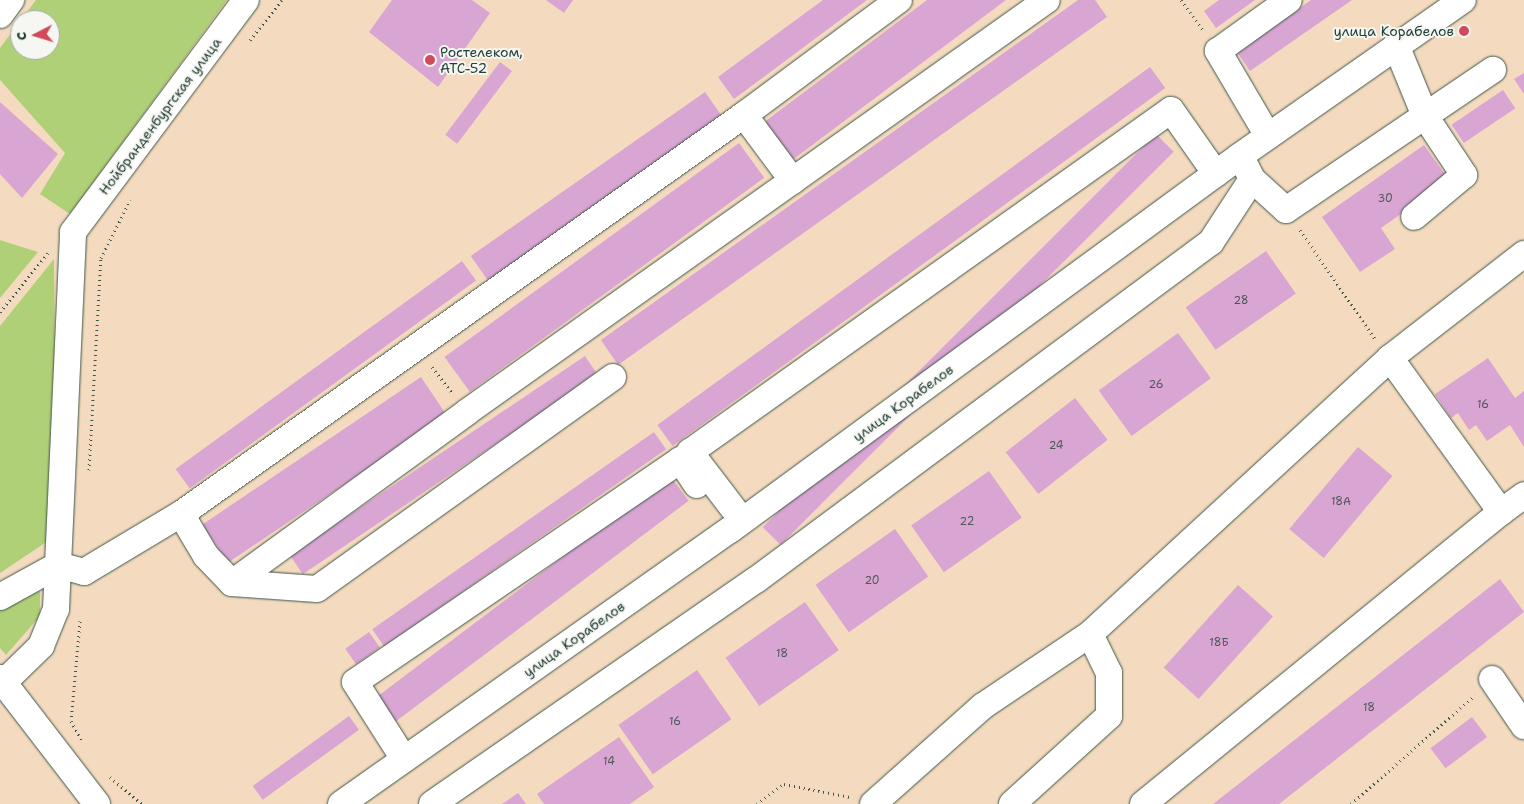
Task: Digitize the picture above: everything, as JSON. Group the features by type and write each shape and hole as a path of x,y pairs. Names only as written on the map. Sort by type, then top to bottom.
{"street":[{"path":"0,15 11,0"},
{"name":"Нойбранденбургская улица","path":"73,232 246,0"},
{"path":"0,598 58,565 84,572 181,514 744,115 899,0"},
{"path":"232,583 467,412 1047,0"},
{"path":"1268,136 1218,51 1289,0"},
{"name":"улица Корабелов","path":"341,804 736,525 1240,156 1396,45 1463,0"},
{"path":"1396,45 1425,116 1464,175 1414,217"},
{"path":"1240,156 1252,179 1286,210 1493,70"},
{"path":"736,525 690,452 1171,110 1216,174"},
{"path":"744,115 793,181"},
{"path":"432,804 756,580 1211,242 1252,179"},
{"path":"73,232 56,609 42,646 2,680 97,804"},
{"path":"874,803 983,706 1090,634 1390,358 1521,262"},
{"path":"1390,358 1500,512"},
{"path":"181,514 206,556 232,583 316,589 613,378"},
{"path":"404,759 355,682 680,460 736,525"},
{"path":"1143,804 1500,512 1524,495"},
{"path":"1012,804 1108,716 1109,673 1090,634"},
{"path":"1492,679 1524,726"}],"path":[{"path":"245,47 282,0"},
{"path":"1181,0 1218,51"},
{"path":"89,471 101,258 132,196"},
{"path":"1286,210 1390,358"},
{"path":"0,312 46,254 73,232"},
{"path":"417,347 467,412"},
{"path":"81,612 71,721 86,746"},
{"path":"1352,804 1492,679"},
{"path":"103,770 142,804"},
{"path":"757,804 784,784 874,803"}],"green space":[{"path":"36,0 227,0 70,214 40,194 65,153 0,80 0,48 10,34 10,60 60,60 60,10 28,10"},
{"path":"0,240 38,252 0,298"},
{"path":"54,259 55,374 51,539 0,573 0,326"},
{"path":"40,591 40,616 6,655 0,648 0,610"}],"building":[{"name":"Ростелеком, АТС-52","path":"392,0 472,0 490,13 438,87 369,32"},
{"path":"546,0 573,0 564,13"},
{"path":"823,0 867,0 734,99 718,77"},
{"path":"927,0 1006,0 791,161 763,123"},
{"path":"1078,0 1095,0 1107,17 618,365 601,340"},
{"path":"1219,0 1255,0 1216,28 1204,11"},
{"path":"1311,0 1352,0 1250,71 1237,52"},
{"path":"500,62 512,71 457,144 445,135"},
{"path":"1150,67 1165,88 673,446 657,425"},
{"path":"1524,73 1524,94 1514,79"},
{"path":"1503,90 1515,108 1464,143 1452,125"},
{"path":"705,92 724,119 490,283 471,256"},
{"path":"0,102 58,154 22,198 0,174"},
{"path":"1156,134 1174,152 781,545 763,527"},
{"path":"739,143 764,178 470,392 445,357"},
{"path":"1424,145 1449,180 1381,228 1395,249 1360,272 1322,217"},
{"path":"1266,251 1296,294 1216,350 1186,307"},
{"path":"462,261 476,280 190,488 176,469"},
{"path":"1178,333 1211,378 1132,436 1099,391"},
{"path":"585,356 598,375 303,574 290,555"},
{"path":"1488,358 1515,398 1524,391 1524,447 1510,425 1487,441 1476,425 1469,430 1458,413 1451,418 1435,394"},
{"path":"421,377 447,415 228,563 202,525"},
{"path":"1075,398 1108,440 1038,494 1006,452"},
{"path":"654,432 666,449 384,647 372,629"},
{"path":"1358,447 1392,476 1324,558 1289,529"},
{"path":"989,471 1022,518 944,572 911,525"},
{"path":"670,476 689,501 392,724 374,699"},
{"path":"895,529 928,577 849,632 816,585"},
{"path":"1500,579 1524,612 1279,804 1213,804"},
{"path":"1238,585 1273,616 1199,699 1164,667"},
{"path":"805,602 839,650 759,706 726,658"},
{"path":"369,632 380,648 356,664 345,649"},
{"path":"697,670 731,719 653,774 618,725"},
{"path":"349,716 359,730 263,800 253,786"},
{"path":"1472,717 1487,737 1446,768 1430,748"},
{"path":"619,737 654,787 630,804 544,804 537,794"},
{"path":"518,793 526,804 502,804"}],"place":[{"name":"улица Корабелов","path":"1464,31"},
{"name":"Ростелеком, АТС-52","path":"430,60"}]}
